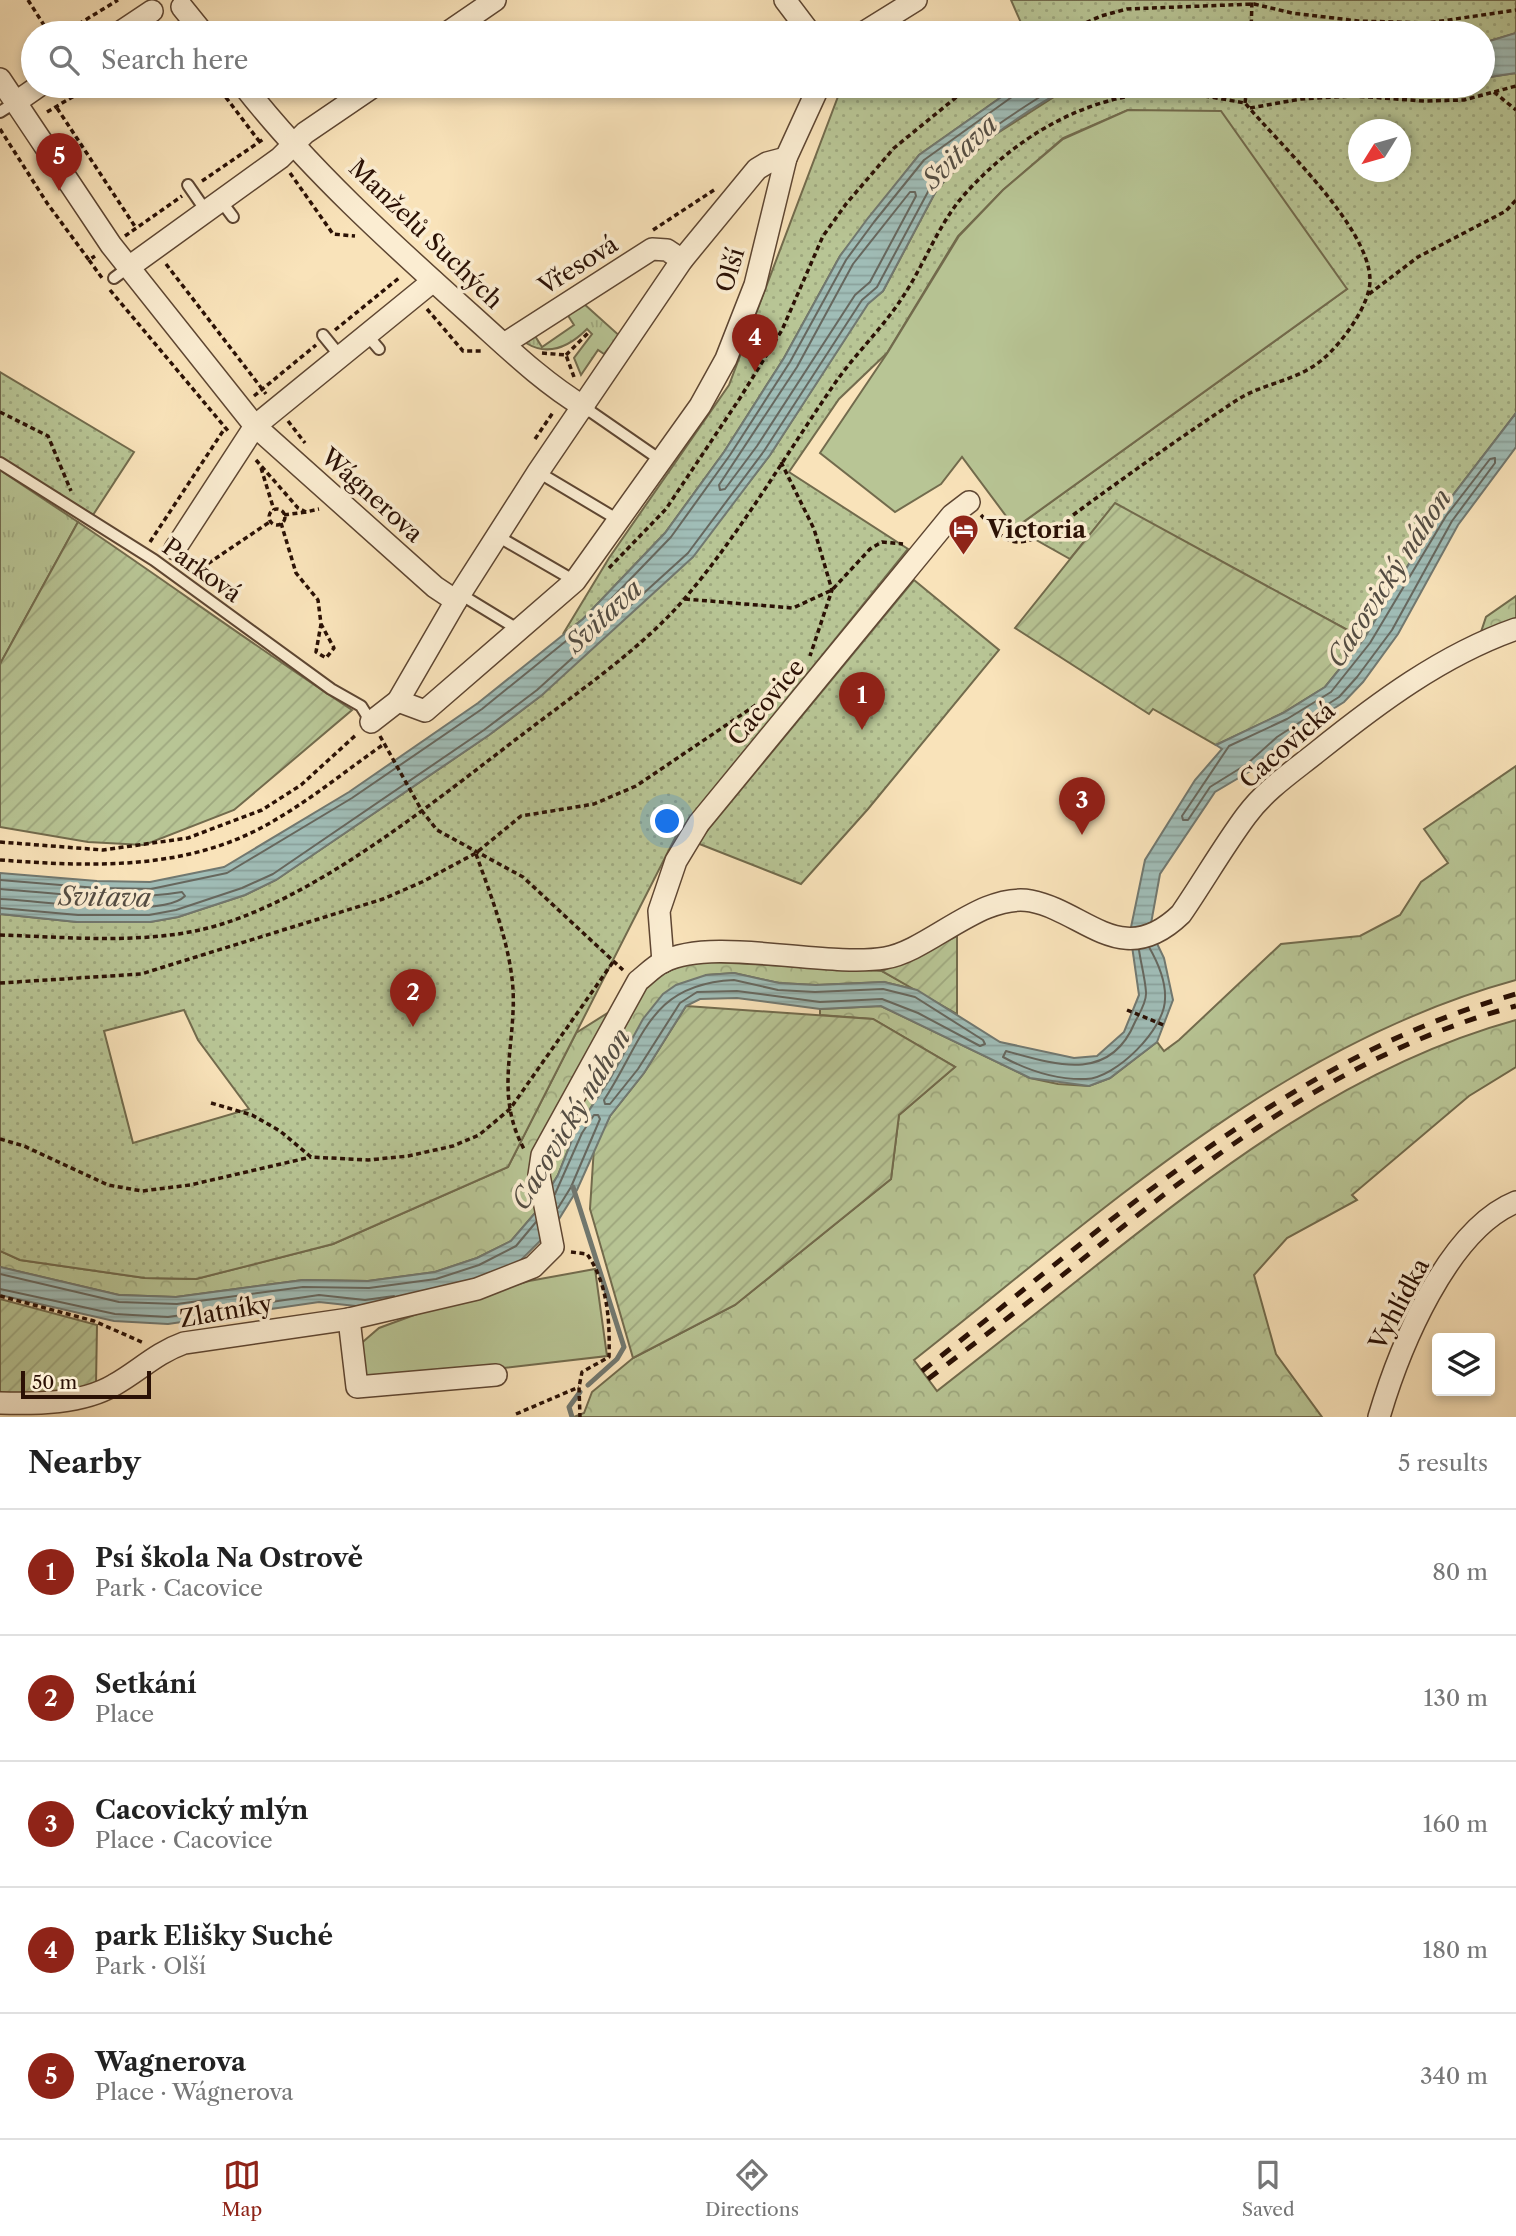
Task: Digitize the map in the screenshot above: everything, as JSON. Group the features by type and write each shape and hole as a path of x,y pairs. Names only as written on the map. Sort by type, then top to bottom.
{"street":[{"path":"464,21 495,0"},
{"path":"785,0 801,21"},
{"path":"882,21 916,0"},
{"path":"137,21 152,11"},
{"name":"Wágnerova","path":"0,79 8,107 111,245 121,272 255,426 435,587 458,598"},
{"name":"Manželů Suchých","path":"253,98 278,129 433,281 565,396 584,407"},
{"path":"121,272 220,210 305,133 356,98"},
{"name":"Olší","path":"398,701 425,711 575,581 700,406 726,359 755,285 786,158 814,98"},
{"name":"Olší","path":"371,722 398,701 458,598 538,472 682,260 752,174 767,163 786,158"},
{"name":"Vřesová","path":"504,344 652,249 667,250 682,260"},
{"path":"175,548 255,426 286,413 340,356 373,342 433,281"},
{"name":"Cacovice","path":"663,962 659,911 676,861 699,822 812,677 953,515 969,502"},
{"name":"Cacovická","path":"663,962 696,953 854,961 888,958 983,909 1009,901 1030,901 1044,905 1089,928 1129,938 1152,934 1169,926 1181,914 1247,815 1271,789 1361,717 1430,670 1486,640 1516,629"},
{"path":"551,1238 542,1202 539,1175 546,1146 638,981 663,962"},
{"name":"Vyhlídka","path":"1379,1417 1391,1376 1425,1300 1462,1246 1495,1210 1516,1202"},
{"name":"Zlatníky","path":"0,1404 70,1399 94,1394 113,1385 161,1351 184,1343 349,1319 477,1289 533,1267 551,1238"},
{"path":"349,1319 357,1387 496,1375"}],"lane":[{"path":"189,187 220,210"},
{"path":"323,335 340,356"},
{"path":"584,407 662,461"},
{"name":"Parková","path":"0,463 80,511 182,581 331,689 361,706 371,722"},
{"path":"538,472 620,521"},
{"path":"499,537 575,581"},
{"path":"458,598 519,630"}],"path":[{"path":"28,0 41,21"},
{"path":"84,21 118,0"},
{"path":"1221,0 1227,4"},
{"path":"1252,21 1253,2"},
{"path":"1090,21 1127,9 1253,2 1292,13 1358,21"},
{"path":"1441,21 1516,10"},
{"path":"1495,92 1516,86"},
{"path":"1495,93 1516,110"},
{"path":"226,98 259,142"},
{"path":"608,569 666,509 740,398 782,330 823,236 846,204 894,148 955,98"},
{"path":"0,935 159,937 228,922 289,894 422,811 625,654 685,599 857,352 901,301 957,204 994,165 1060,119 1121,98"},
{"path":"969,502 1003,540 1027,543 1049,532 1240,398 1296,376 1323,359 1358,317 1369,293 1370,278 1365,257 1354,235 1330,199 1245,103 1210,98"},
{"path":"1245,98 1245,103"},
{"path":"1250,108 1318,98"},
{"path":"1381,98 1424,101 1472,98"},
{"path":"57,108 151,251 160,263 163,261 286,413 309,448"},
{"path":"0,129 47,203 121,304 225,428 298,508 306,512"},
{"path":"89,260 189,187 278,129"},
{"path":"651,232 719,186"},
{"path":"1369,293 1418,257 1506,211 1516,201"},
{"path":"566,355 589,332"},
{"path":"538,352 566,355"},
{"path":"532,444 574,379 566,355"},
{"path":"0,412 48,436 80,511"},
{"path":"150,542 225,428"},
{"path":"0,983 141,974 383,899 476,853 521,817 594,804 636,786 774,691 812,677 832,590 814,529 781,462"},
{"path":"260,466 274,510"},
{"path":"284,515 306,512 337,498"},
{"path":"271,521 270,513 274,510 281,510 284,515"},
{"path":"284,515 281,523 296,573 318,600 321,624 316,652 326,658 334,648 321,624"},
{"path":"182,581 271,521 281,523"},
{"path":"685,599 793,608 832,590 870,549 882,542 906,544 920,554"},
{"path":"0,842 103,850 188,838 261,810 301,785 371,722"},
{"path":"0,860 131,865 205,850 274,821 384,744"},
{"path":"389,753 422,811 448,839 523,877 613,962 638,981"},
{"path":"476,853 503,937 513,988 507,1060 513,1128 539,1175"},
{"path":"0,1139 24,1146 108,1185 142,1191 190,1185 311,1157 368,1160 408,1156 453,1146 480,1135 510,1109 613,962"},
{"path":"1127,1010 1167,1026"},
{"path":"211,1103 252,1115 280,1131 311,1157"},
{"path":"551,1238 587,1254 597,1267 611,1319 609,1357 582,1372 579,1387 580,1417"},
{"path":"0,1296 94,1321 161,1351"},
{"path":"516,1414 579,1387"}],"green space":[{"path":"1011,0 1516,0 1516,33 1495,39 1495,21 1020,21"},
{"path":"1516,73 1516,413 1440,512 1364,639 1115,504 1070,559 1015,528 1347,289 1128,110 1063,138 1003,190 958,236 887,353 839,399 789,472 908,549 676,836 508,1167 333,1244 196,1279 145,1278 20,1260 0,1251 0,914 77,922 150,922 178,917 245,895 276,880 489,735 542,695 716,525 770,455 868,303 883,291 936,191 993,136 1052,98 1495,98 1495,76","holes":["184,1010 198,1040 249,1109 133,1143 104,1031"]},
{"path":"837,98 1000,98 919,155 840,256 784,358 724,452 665,533 583,619 563,634 609,558 729,385"},
{"path":"1128,110 1221,111 1347,289 1015,528 962,457 941,484 895,512 820,453 888,352 959,236 1003,190 1063,139"},
{"path":"583,303 622,338 611,352 608,349 604,354 598,350 581,375 574,358 592,334 587,329 559,348 543,349 526,343 535,336 542,347 574,325 567,314"},
{"path":"0,372 134,452 93,515 0,460"},
{"path":"0,470 78,522 0,664"},
{"path":"1115,503 1364,639 1325,687 1283,713 1216,745 1153,709 1149,714 1015,628"},
{"path":"78,522 352,710 234,810 144,845 88,842 0,827 0,664"},
{"path":"914,580 999,650 868,809 801,884 697,843"},
{"path":"1516,596 1516,623 1480,635 1486,617"},
{"path":"1516,766 1516,980 1430,1009 1349,1046 1272,1090 1197,1139 1125,1192 914,1360 937,1391 1187,1195 1290,1124 1343,1092 1398,1064 1456,1039 1516,1020 1516,1067 1469,1096 1352,1195 1357,1200 1287,1238 1254,1275 1276,1354 1322,1417 574,1417 584,1413 592,1392 633,1358 735,1305 891,1179 899,1115 955,1067 873,1019 820,1015 820,1009 881,1006 1030,1078 1058,1084 1089,1086 1110,1078 1157,1042 1164,1051 1179,1040 1281,944 1360,936 1400,915 1421,882 1448,863 1424,829"},
{"path":"957,936 957,1014 882,971"},
{"path":"693,961 882,971 917,990 884,982 816,985 779,983 734,973 706,975 610,1079 576,1130 558,1175 536,1212 511,1241 477,1258 435,1272 368,1281 303,1280 176,1297 119,1295 0,1267 0,1251 20,1260 145,1278 196,1279 333,1244 508,1167 576,1033 639,993 651,978"},
{"path":"686,1006 873,1019 955,1067 899,1115 891,1179 735,1305 633,1358 590,1209 594,1147 610,1116 644,1073"},
{"path":"595,1269 607,1356 426,1377 366,1377 358,1346 379,1328 529,1281"},
{"path":"0,1299 97,1325 96,1385 85,1391 0,1398"}],"water":[{"path":"1516,33 1516,73 1495,76 1495,39"},
{"name":"Svitava","path":"1000,98 1051,98 998,132 965,160 936,191 883,291 868,304 770,455 693,557 542,695 489,735 276,880 245,895 178,917 150,922 77,922 0,914 0,873 97,881 150,882 224,867 349,792 478,703 583,619 665,533 724,452 784,358 840,256 919,155"},
{"path":"1516,413 1516,447 1458,525 1398,634 1363,682 1344,702 1280,743 1252,770 1215,792 1160,874 1150,929 1164,958 1173,1000 1157,1042 1110,1078 1089,1086 1030,1078 881,1006 820,1009 737,998 700,999 686,1006 644,1073 610,1116 577,1190 554,1227 517,1264 482,1283 365,1307 319,1302 168,1324 114,1321 0,1295 0,1267 119,1295 176,1297 303,1280 368,1281 435,1272 477,1258 511,1241 536,1212 558,1175 576,1130 610,1079 643,1019 663,994 676,985 706,975 734,973 779,983 816,985 884,982 917,990 1000,1042 1074,1058 1097,1056 1124,1032 1139,995 1130,932 1145,860 1195,780 1222,749 1216,745 1283,713 1325,687 1364,639 1440,512"}],"waterway":[{"path":"573,1187 624,1347 617,1359 588,1385"},
{"path":"572,1417 569,1407 580,1392"}],"railway":[{"path":"922,1371 1130,1205 1201,1152 1275,1104 1351,1060 1431,1023 1516,994"},
{"path":"928,1379 1180,1183 1284,1110 1339,1078 1396,1050 1454,1025 1516,1006"}],"place":[{"name":"Wagnerova","path":"59,191"},
{"name":"park Elišky Suché","path":"755,372"},
{"name":"Victoria","path":"964,556"},
{"name":"Psí škola Na Ostrově","path":"862,730"},
{"name":"Cacovický mlýn","path":"1082,835"},
{"name":"Setkání","path":"413,1027"}],"water label":[{"name":"Cacovický náhon","path":"1389,578"},
{"name":"Cacovický náhon","path":"571,1119"}]}
